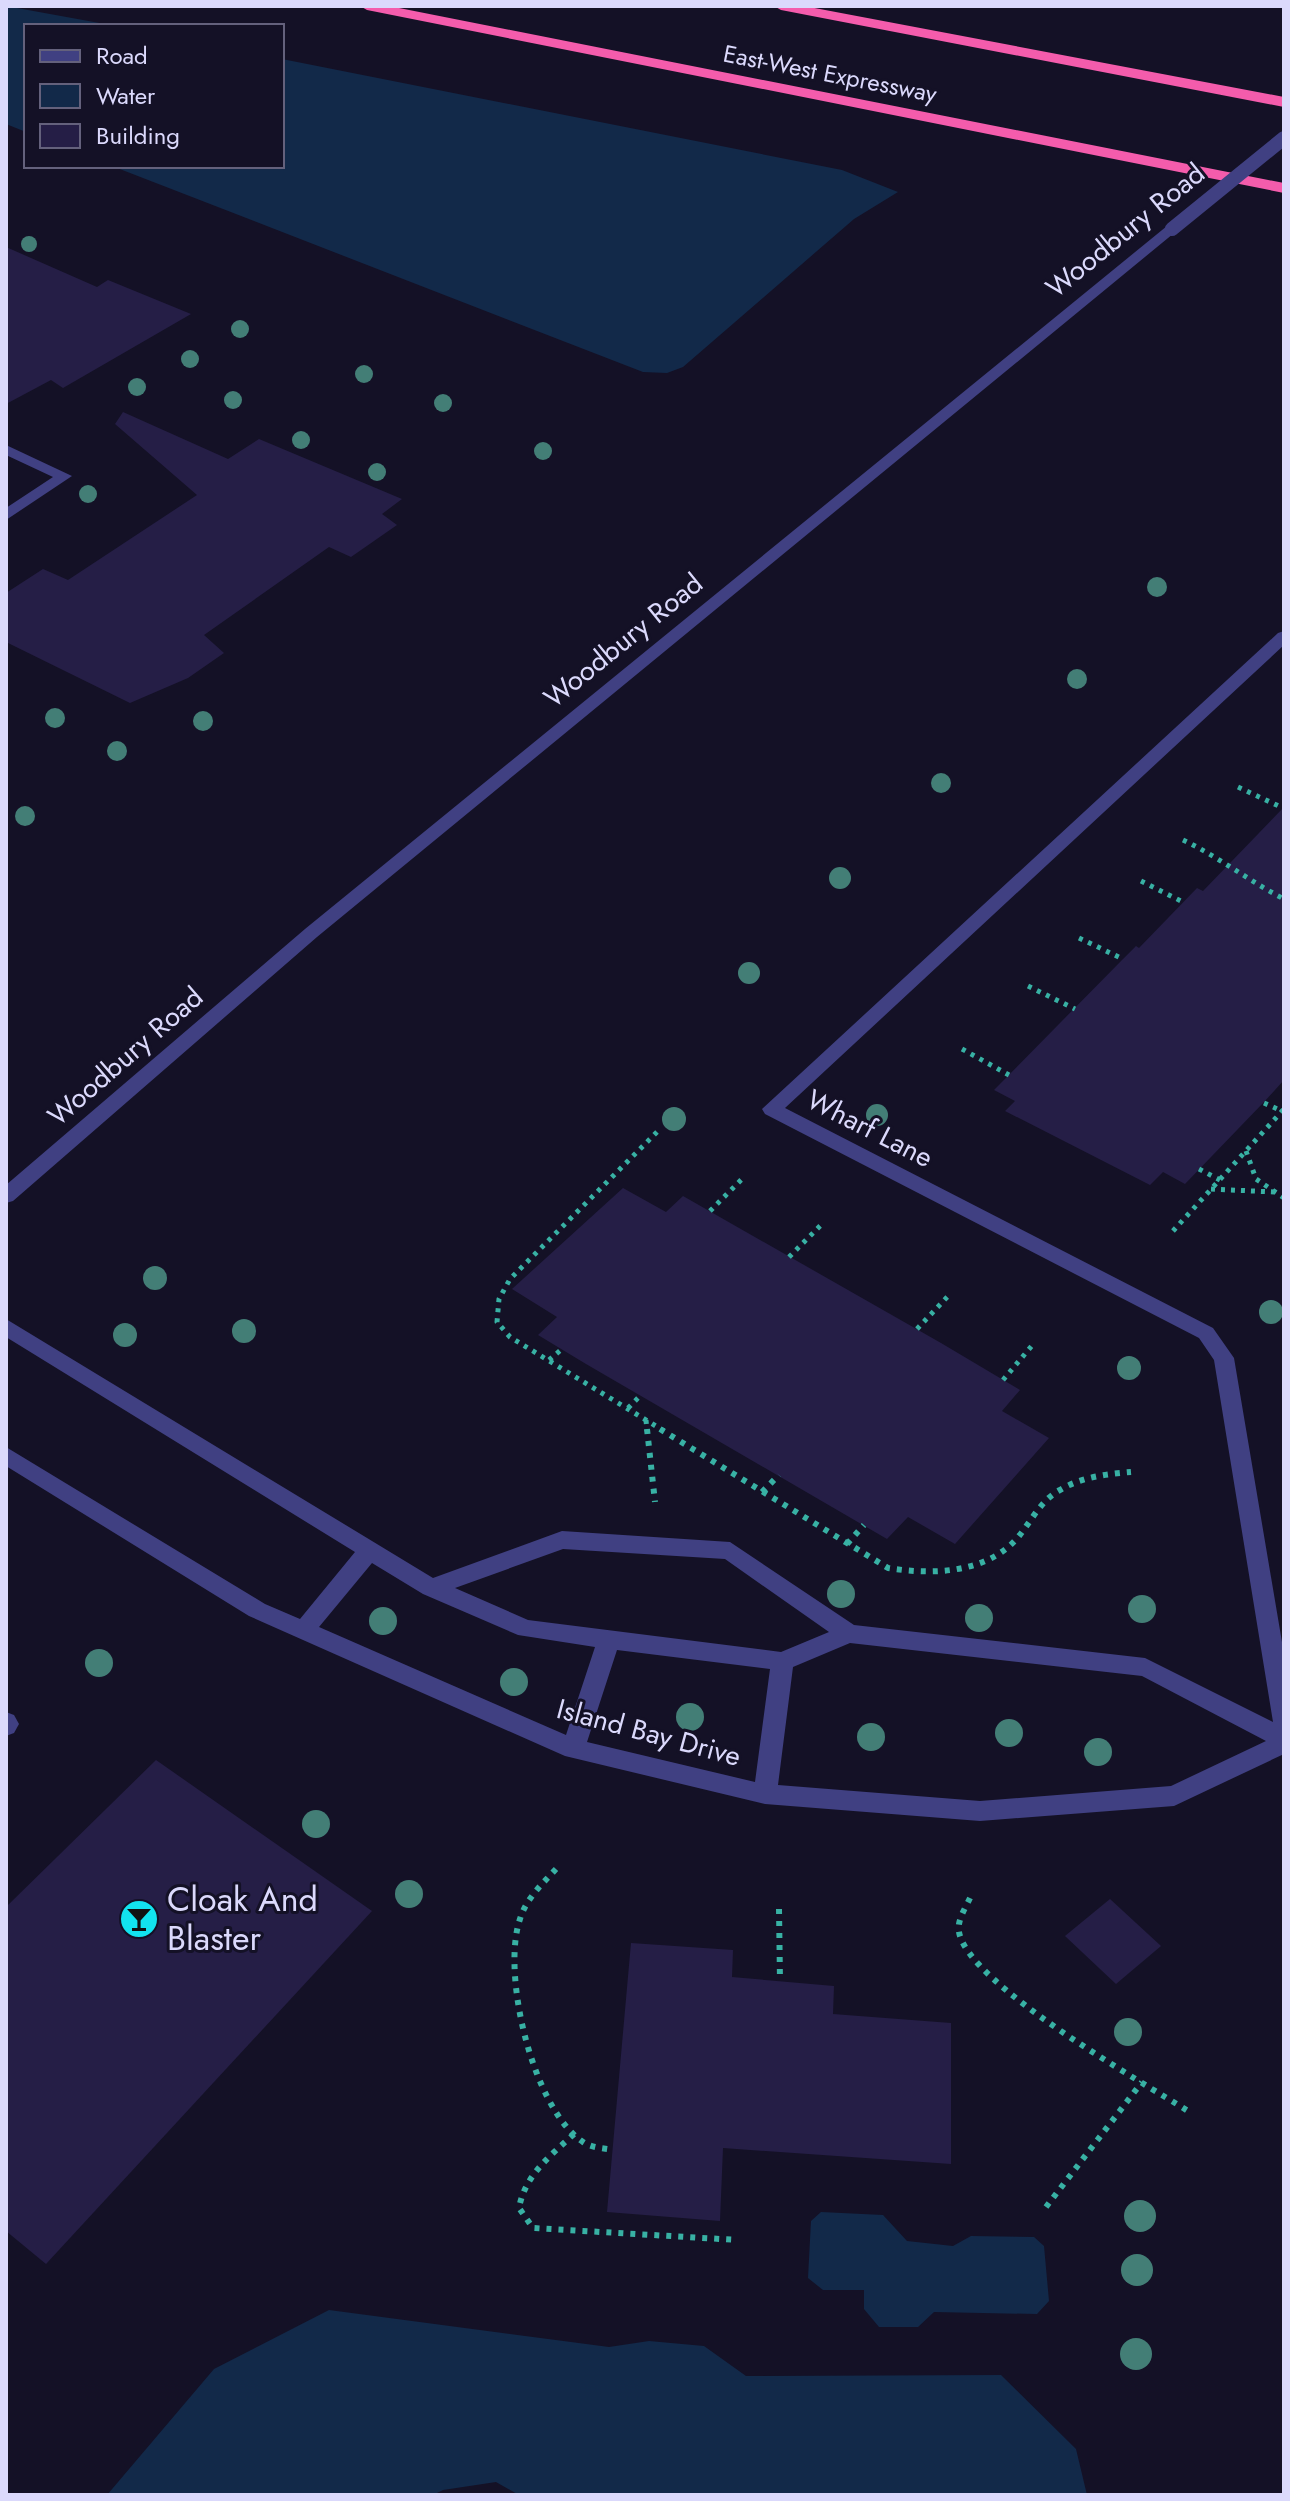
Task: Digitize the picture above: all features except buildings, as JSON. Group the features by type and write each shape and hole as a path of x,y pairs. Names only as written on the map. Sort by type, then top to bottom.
{"highway":[{"name":"East-West Expressway","path":"367,6 1284,188"},
{"path":"781,6 1284,102"}],"street":[{"name":"Woodbury Road","path":"6,1196 311,933 1284,138"},
{"path":"6,449 64,476 6,515"},
{"name":"Wharf Lane","path":"1284,636 772,1109 1206,1333 1224,1358 1284,1722"},
{"path":"6,1327 431,1588 526,1629 782,1661 849,1634 1145,1667 1284,1741"},
{"name":"Island Bay Drive","path":"6,1455 257,1610 573,1749 765,1794 980,1811 1174,1796 1284,1741"},
{"path":"431,1588 562,1540 730,1551 849,1634"},
{"path":"304,1630 369,1551"},
{"path":"573,1749 609,1640"},
{"path":"765,1794 782,1661"}],"path":[{"path":"1238,787 1283,808"},
{"path":"1183,840 1236,866 1259,886 1284,899"},
{"path":"1141,881 1183,902"},
{"path":"1079,938 1123,959"},
{"path":"1028,986 1075,1009"},
{"path":"962,1049 1009,1075"},
{"path":"1173,1231 1283,1110 1264,1103"},
{"path":"657,1132 510,1279 499,1299 497,1322 510,1337 888,1568 917,1574 977,1564 1010,1545 1042,1504 1060,1489 1109,1474 1131,1472"},
{"path":"1246,1151 1256,1179 1284,1198"},
{"path":"1199,1169 1220,1180"},
{"path":"710,1211 742,1179"},
{"path":"1210,1189 1274,1192"},
{"path":"789,1257 822,1224"},
{"path":"917,1329 950,1294"},
{"path":"1003,1380 1035,1342"},
{"path":"549,1360 562,1349"},
{"path":"628,1408 642,1394"},
{"path":"646,1419 656,1504"},
{"path":"762,1492 779,1475"},
{"path":"847,1544 864,1525"},
{"path":"556,1869 528,1901 518,1922 515,1985 550,2105 584,2143 613,2150"},
{"path":"970,1898 958,1922 961,1937 972,1954 1009,1989 1064,2032 1188,2111"},
{"path":"779,1909 780,1981"},
{"path":"1046,2207 1142,2082"},
{"path":"574,2134 541,2164 520,2193 519,2208 533,2228 738,2240"}],"water":[{"path":"6,6 105,24 24,24 24,131 6,124"},
{"path":"284,59 842,170 898,192 854,219 683,367 667,373 643,372 117,168 284,168"},
{"path":"821,2212 883,2215 907,2241 953,2246 971,2236 1034,2237 1044,2246 1049,2301 1037,2314 934,2312 918,2327 879,2327 864,2309 864,2290 823,2290 808,2278 811,2221"},
{"path":"329,2310 609,2347 649,2341 704,2346 746,2376 1001,2375 1076,2449 1087,2495 519,2495 496,2482 443,2490 433,2495 107,2495 214,2369"}],"place":[{"name":"Cloak And Blaster","path":"139,1919"}]}
